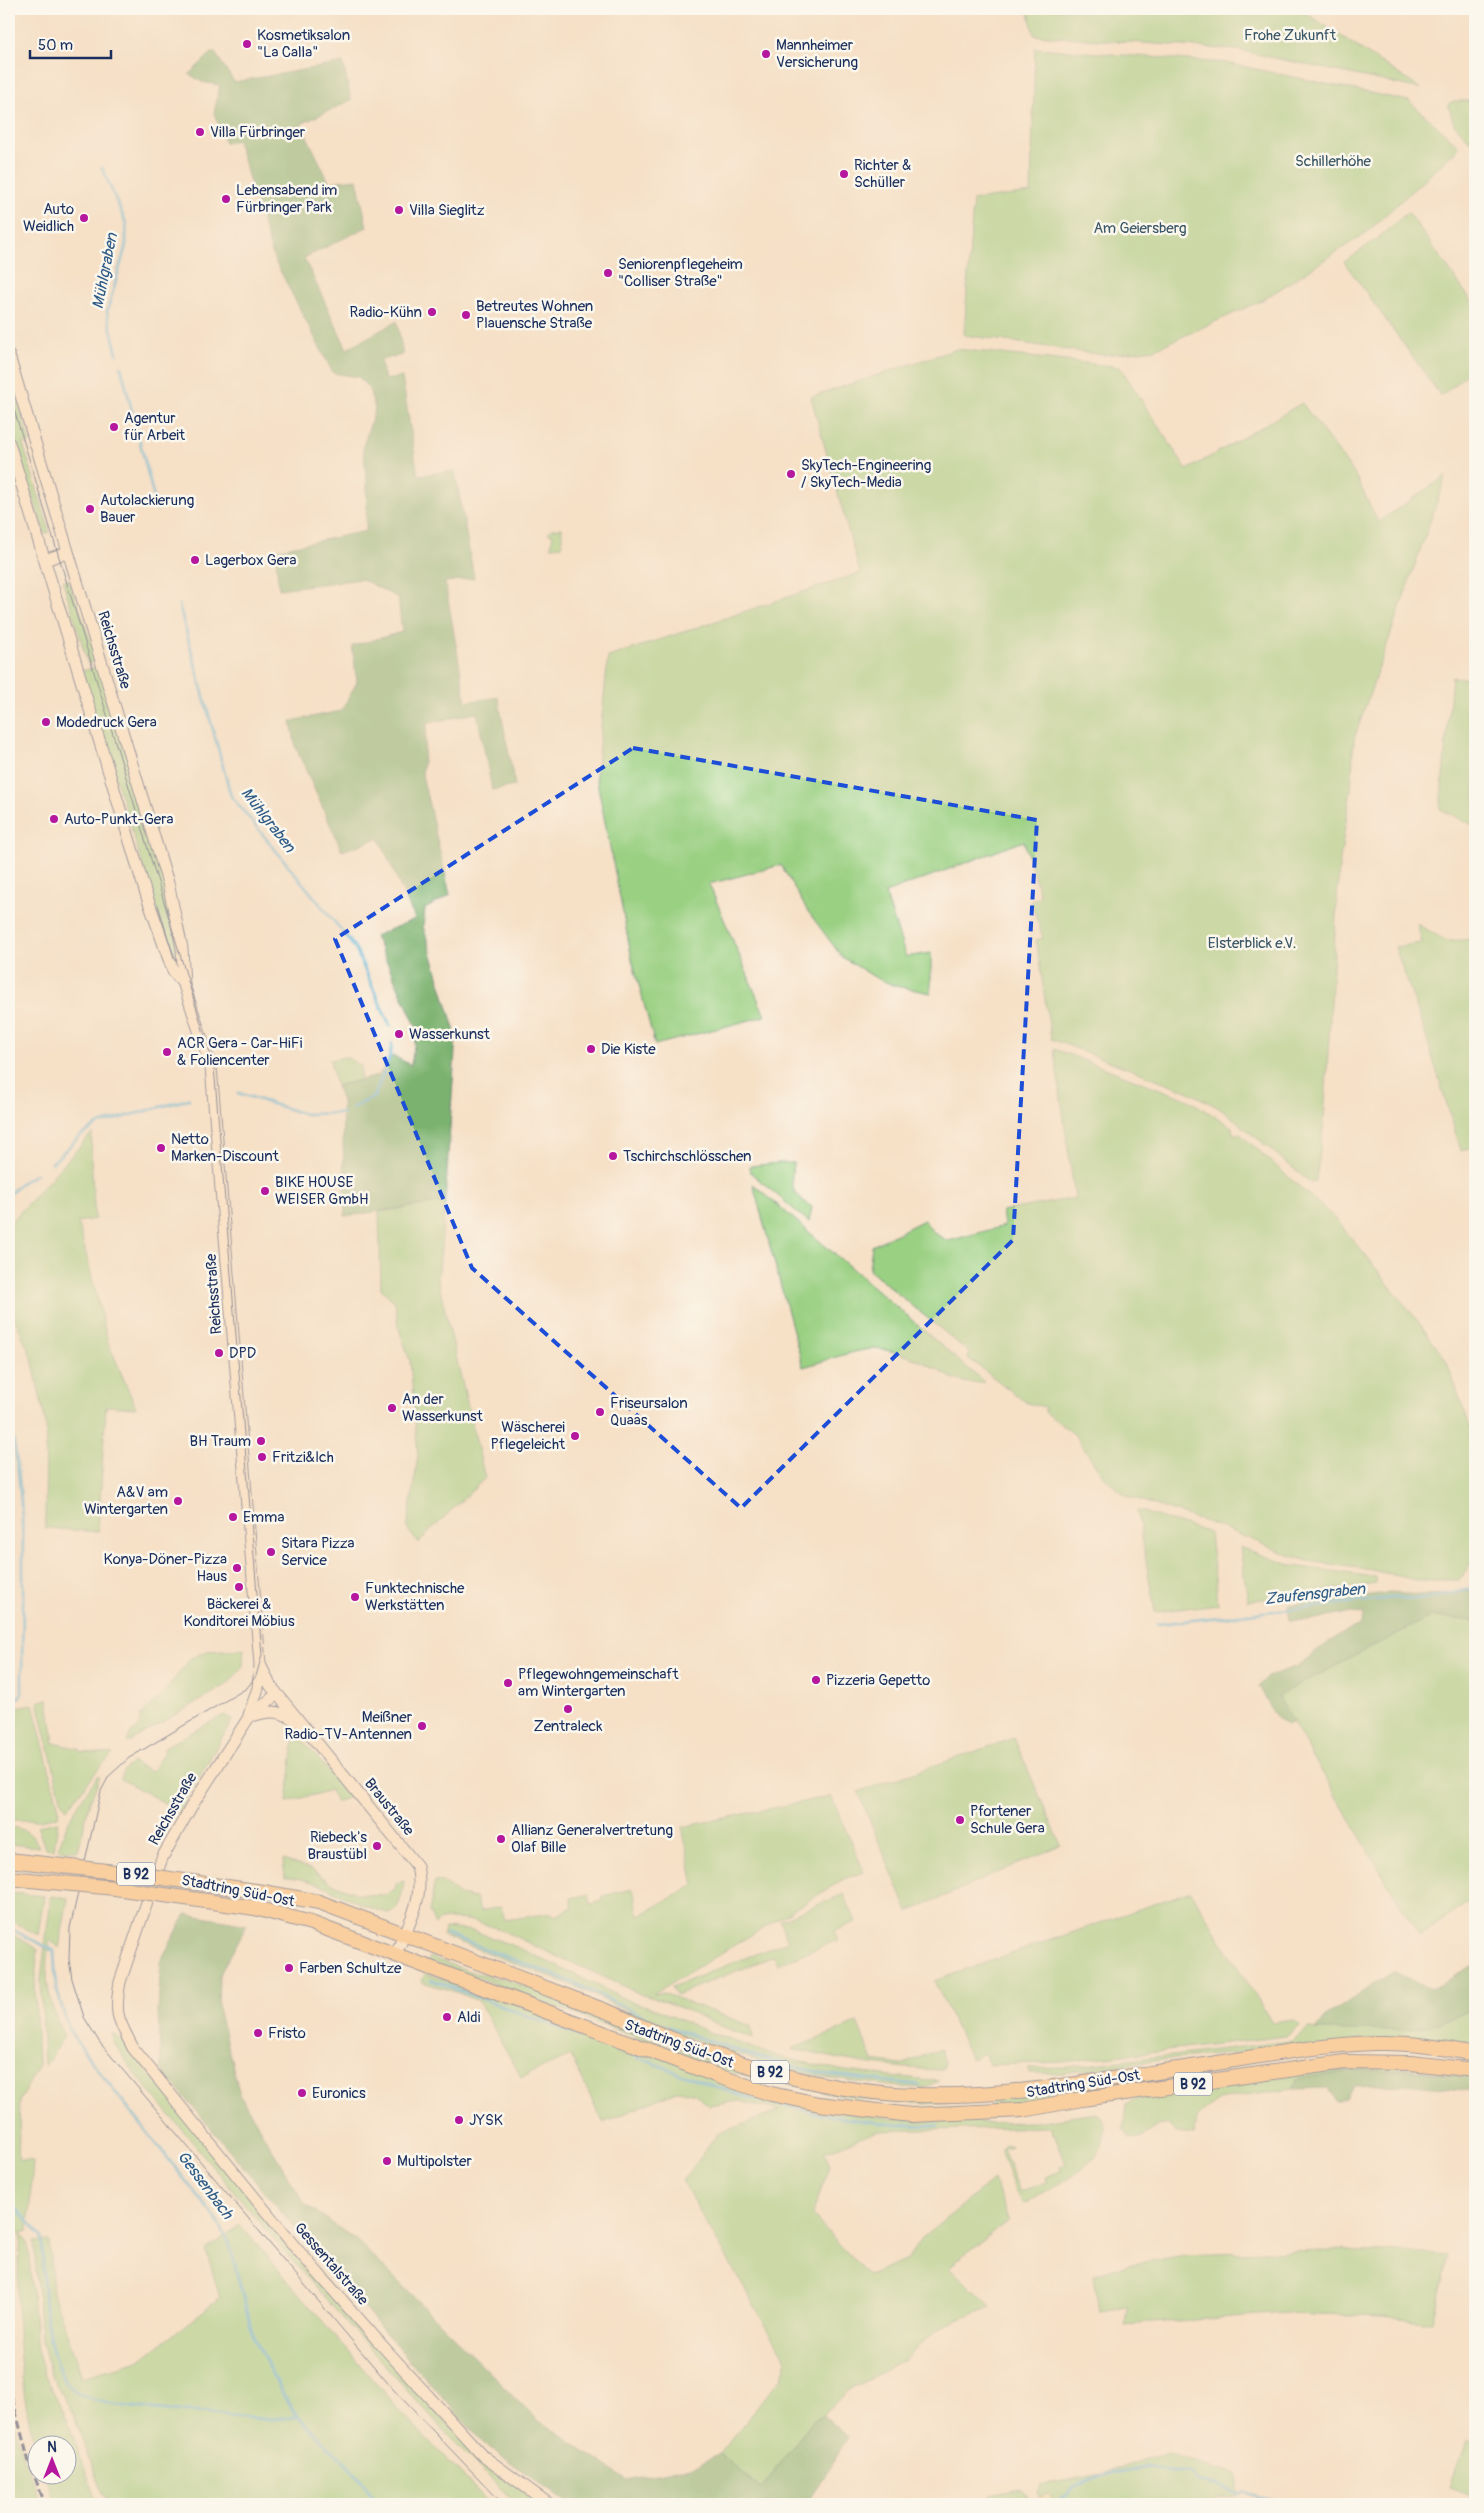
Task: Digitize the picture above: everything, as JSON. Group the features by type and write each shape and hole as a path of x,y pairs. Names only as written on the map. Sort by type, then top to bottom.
{"main road":[{"name":"Reichsstraße","path":"9,356 168,883 182,948 184,985 211,1067 260,1664"},
{"name":"Reichsstraße","path":"9,443 146,891 173,971 184,985"},
{"path":"46,560 68,552"},
{"path":"248,1717 258,1688 260,1664"},
{"name":"Braustraße","path":"260,1664 265,1676 277,1694 417,1866 420,1881 418,1898 395,1955"},
{"name":"Reichsstraße","path":"117,2018 116,2001 120,1982 162,1858 190,1807 248,1717 277,1694"},
{"path":"248,1717 268,1711 286,1714 306,1728"},
{"name":"Stadtring Süd-Ost","path":"9,1860 142,1875 264,1892 318,1902 614,2014 655,2033 777,2074 870,2090 934,2095 1024,2090 1346,2045 1409,2044 1475,2054"},
{"name":"Stadtring Süd-Ost","path":"9,1878 114,1888 255,1908 288,1915 715,2075 771,2094 869,2111 911,2115 1023,2110 1082,2099 1345,2062 1411,2063 1475,2070"},
{"name":"Gessentalstraße","path":"117,2018 133,2048 295,2247 382,2345 483,2456 549,2504"}],"highlighted area":[{"path":"633,748 1037,820 1013,1240 741,1508 472,1268 335,939"}],"green space":[{"name":"Frohe Zukunft","path":"1028,9 1300,9 1421,89 1237,50 1034,35"},
{"name":"Am Geiersberg","path":"1035,48 1226,63 1409,101 1460,147 1367,232 1263,300 1155,349 1104,355 964,335 973,200 1031,193"},
{"path":"214,51 234,82 343,63 351,100 301,124 329,182 357,179 367,227 304,258 347,349 397,321 403,355 380,360 385,380 402,377 418,475 455,471 474,578 445,582 466,702 498,697 515,786 492,790 477,713 427,723 422,775 450,895 425,909 423,926 456,1035 445,1202 345,1216 342,1101 336,1086 378,1076 393,1056 411,1065 417,1028 375,936 415,919 379,838 342,851 296,748 291,721 341,711 357,682 352,646 402,632 398,598 362,579 279,589 275,550 366,531 367,481 363,447 375,409 369,389 359,377 333,373 274,259 237,140 225,143 214,113 220,85 202,82 189,74"},
{"path":"1454,101 1475,101 1475,146 1454,124 1448,104"},
{"path":"1408,212 1475,306 1475,376 1469,372 1441,396 1344,262 1378,238"},
{"name":"Elsterblick e.V.","path":"957,349 1120,367 1187,470 1302,403 1355,475 1378,522 1446,476 1354,739 1351,789 1339,866 1324,1121 1316,1181 1311,1183 1223,1110 1185,1090 1051,1039 1036,940 1043,938 1031,901 1040,896 1024,841 885,893 906,957 931,953 931,993 896,986 876,978 842,957 807,910 781,865 709,884 765,1016 655,1045 632,959 596,776 608,657 860,573 811,397"},
{"path":"9,372 30,442 23,444 50,532 45,534 32,494 23,480 9,432"},
{"path":"562,528 562,546 551,547 553,534 549,534 549,531"},
{"path":"68,579 98,660 88,664 63,581"},
{"path":"100,666 165,881 181,960 176,972 82,671"},
{"path":"1452,677 1475,679 1475,826 1440,809"},
{"path":"1417,924 1447,941 1475,939 1475,1146 1461,1151 1422,1023 1395,947 1422,943"},
{"path":"1054,1049 1189,1100 1232,1127 1233,1134 1240,1134 1337,1220 1414,1316 1446,1360 1475,1441 1475,1553 1470,1567 1459,1580 1416,1580 1372,1570 1308,1561 1215,1525 1125,1495 1103,1476 1074,1434 1045,1412 1045,1407 1027,1403 968,1358 970,1353 869,1270 872,1246 924,1220 934,1233 948,1241 1004,1226 1002,1211 1075,1198"},
{"path":"346,1057 361,1066 360,1080 336,1086 330,1060"},
{"path":"92,1133 91,1160 95,1219 78,1222 108,1342 136,1408 106,1406 98,1532 45,1528 46,1425 32,1358 9,1305 9,1224"},
{"path":"793,1163 792,1184 794,1189 812,1207 809,1222 751,1173 750,1166"},
{"path":"753,1184 984,1382 966,1383 896,1352 877,1349 854,1352 803,1367"},
{"path":"445,1202 438,1281 485,1478 418,1543 407,1529 418,1456 410,1361 398,1326 395,1302 381,1289 379,1212"},
{"path":"1137,1510 1210,1533 1218,1604 1155,1612"},
{"path":"1240,1547 1293,1566 1376,1577 1376,1584 1248,1601"},
{"path":"1475,1591 1475,1621 1431,1616 1278,1696 1293,1722 1288,1725 1277,1720 1259,1686 1267,1677 1297,1666 1339,1635 1360,1626 1364,1615 1351,1612 1311,1621 1290,1620 1288,1605 1387,1593 1428,1595"},
{"path":"1431,1616 1475,1621 1475,1898 1419,1936 1277,1696"},
{"path":"244,1649 243,1666 228,1684 127,1743 130,1734 139,1727 141,1715 162,1695 191,1658 207,1651"},
{"path":"48,1699 54,1743 80,1749 80,1752 113,1754 100,1767 67,1809 62,1803 38,1702"},
{"path":"33,1704 59,1809 58,1816 40,1820 9,1820 11,1708"},
{"path":"224,1715 233,1719 179,1811 121,1779 123,1771 132,1762 151,1772 165,1751 163,1748"},
{"name":"Pfortener Schule Gera","path":"1014,1738 1061,1845 908,1912 858,1792"},
{"path":"302,1739 350,1797 335,1802 331,1790 287,1802 294,1741"},
{"path":"98,1776 100,1777 90,1801 78,1851 58,1849 75,1811 85,1793"},
{"path":"831,1796 864,1872 846,1878 653,1994 663,1993 751,2026 753,2038 725,2028 684,2009 642,1995 496,1928 469,1920 455,1919 440,1920 435,1925 429,1912 435,1881 447,1884 459,1895 476,1898 480,1911 501,1907 505,1920 551,1913 553,1917 573,1907 571,1898 589,1894 591,1904 602,1901 602,1896 633,1889 639,1916 694,1885 682,1827"},
{"path":"58,1822 54,1849 45,1848 37,1826"},
{"path":"9,1827 27,1832 34,1838 39,1847 9,1844"},
{"path":"283,1860 311,1869 331,1883 358,1894 386,1895 396,1888 396,1883 404,1881 400,1900 396,1909 392,1912 388,1913 375,1909 312,1882 285,1877"},
{"path":"1191,1891 1272,2023 1294,2020 1300,2025 1287,2036 1062,2062 989,2065 984,2053 971,2059 934,1981"},
{"path":"9,1893 44,1896 38,1935 9,1920"},
{"path":"844,1894 856,1922 834,1931 838,1940 778,1964 774,1956 676,1995 672,1987 788,1941 780,1920"},
{"path":"51,1896 68,1898 59,1948 50,1940 47,1964 48,1989 54,2013 64,2036 46,2065 44,2064 41,1979"},
{"path":"186,1914 247,1925 219,1976 218,2008 240,2095 304,2203 356,2240 539,2421 627,2480 696,2466 720,2454 761,2489 809,2425 822,2414 848,2437 807,2504 570,2504 483,2443 336,2277 161,2069 158,2011 161,1960"},
{"path":"445,1928 474,1931 519,1948 631,2002 651,2007 711,2033 774,2056 845,2071 939,2081 924,2088 900,2087 823,2077 771,2065 665,2030 577,1987 443,1936"},
{"path":"9,1933 38,1949 35,1978 38,2067 20,2100 18,2160 33,2161 28,2231 21,2233 28,2243 37,2350 44,2373 67,2419 73,2436 33,2436 25,2399 19,2345 18,2290 21,2237 20,2233 13,2230 10,2224 9,2210 11,2210 9,2200"},
{"path":"430,1957 475,1973 510,1981 607,2018 647,2038 746,2072 948,2102 926,2104 853,2098 725,2071 479,1978 428,1961"},
{"path":"1475,1966 1475,2007 1440,2023 1404,2030 1315,2030 1327,2016 1392,1972 1430,1989"},
{"path":"425,1973 824,2111 918,2121 979,2120 980,2123 1036,2122 1095,2113 1105,2122 1106,2131 1103,2143 1097,2154 1088,2164 1064,2181 1029,2202 1024,2203 1016,2193 1001,2150 1005,2144 1011,2146 1003,2149 1020,2192 1046,2182 1045,2177 1061,2171 1060,2166 1066,2164 1054,2133 1052,2134 1051,2127 878,2131 824,2152 830,2165 812,2215 868,2275 907,2259 922,2238 994,2180 1009,2220 949,2267 991,2307 940,2327 904,2360 854,2387 809,2425 761,2489 720,2454 769,2391 782,2378 786,2360 682,2181 717,2134 780,2111 739,2101 709,2106 696,2094 679,2090 603,2123 571,2056 521,2077 479,2002 459,1993 422,1982"},
{"path":"1475,2007 1475,2049 1448,2043 1242,2053 1177,2058 1063,2073 1029,2073 1029,2068 1069,2067 1292,2041 1309,2028 1315,2030 1440,2023"},
{"path":"857,2023 873,2061 901,2065 941,2049 945,2063 943,2070 867,2063 792,2049"},
{"path":"112,2034 115,2034 125,2044 440,2416 541,2504 517,2504 426,2411 343,2319 133,2071 113,2042"},
{"path":"1393,2067 1475,2077 1405,2070 1349,2071 1297,2079 1293,2089 1218,2100 1196,2118 1194,2135 1176,2133 1169,2123 1160,2125 1142,2137 1135,2139 1129,2138 1123,2129 1126,2104 1140,2097 1312,2072"},
{"path":"1405,2070 1475,2077 1475,2091 1403,2084 1353,2086 1346,2099 1336,2103 1328,2088 1293,2089 1297,2079 1349,2071"},
{"path":"1104,2087 1106,2089 1026,2104 992,2107 991,2099"},
{"path":"240,2225 397,2408 490,2504 109,2504 99,2485 74,2416 50,2372 41,2337 34,2242 49,2241 53,2293 82,2377 139,2361 220,2298 206,2250"},
{"path":"1321,2250 1387,2251 1448,2256 1432,2322 1383,2316 1286,2313 1124,2325 1129,2307 1099,2311 1094,2275 1127,2265 1185,2255"},
{"path":"9,2406 28,2469 28,2486 34,2486 41,2504 9,2504"},
{"path":"1466,2440 1475,2444 1475,2496 1450,2487"},
{"path":"78,2450 97,2504 55,2504 49,2486 78,2486"},
{"path":"1167,2453 1236,2474 1238,2496 1216,2498 1214,2504 1056,2504 1048,2494 1040,2498 1037,2492 1041,2485 1102,2474"},
{"path":"1021,2488 1032,2502 1029,2504 985,2504 992,2503 990,2494"}],"sand":[{"path":"1048,2493 1056,2504 1029,2504"}],"waterway":[{"name":"Mühlgraben","path":"102,168 126,223 126,245 107,312 117,354"},
{"name":"Mühlgraben","path":"121,367 157,510"},
{"name":"Mühlgraben","path":"179,605 231,796 355,948 390,1026"},
{"name":"Mühlgraben","path":"352,1108 374,1097 390,1056 392,1044"},
{"name":"Mühlgraben","path":"238,1093 304,1114 343,1113"},
{"name":"Mühlgraben","path":"52,1163 80,1136 99,1124 189,1099"},
{"name":"Mühlgraben","path":"9,1195 19,1184 36,1174"},
{"name":"Mühlgraben","path":"9,1419 19,1484 23,1550 22,1694 16,1700"},
{"name":"Zaufensgraben","path":"1157,1624 1391,1598 1428,1599 1475,1588"},
{"name":"Gessenbach","path":"9,1928 54,1951 56,1987 69,2030 94,2065 216,2219 229,2242 253,2336 285,2398 305,2424 356,2474 374,2498 376,2504"},
{"path":"446,1934 572,1982 660,2024 750,2055 825,2074 919,2085"},
{"path":"432,1980 738,2095 833,2117 899,2125 938,2126"},
{"path":"9,2206 15,2207 42,2236 44,2295 50,2340 55,2360 63,2377 73,2390 97,2401 132,2407 260,2419 285,2418 298,2415"},
{"name":"Gessenbach","path":"1058,2504 1073,2486 1103,2475 1144,2468 1190,2473 1197,2481 1217,2484 1239,2494 1244,2491 1286,2504"}],"tram line":[{"path":"9,393 214,1066 262,1655 256,1676 247,1688 129,1758 109,1776 101,1791 70,1928 69,1959 72,1979 84,2017 100,2043 392,2388 503,2504"},
{"path":"158,905 174,958"}],"railway":[{"path":"9,2386 29,2462 45,2504"}],"place":[{"name":"Kosmetiksalon \"La Calla\"","path":"247,44"},
{"name":"Mannheimer Versicherung","path":"766,54"},
{"name":"Villa Fürbringer","path":"200,132"},
{"name":"Richter & Schüller","path":"844,174"},
{"name":"Lebensabend im Fürbringer Park","path":"226,199"},
{"name":"Villa Sieglitz","path":"399,210"},
{"name":"Auto Weidlich","path":"84,218"},
{"name":"Seniorenpflegeheim \"Colliser Straße\"","path":"608,273"},
{"name":"Radio-Kühn","path":"432,312"},
{"name":"Betreutes Wohnen Plauensche Straße","path":"466,315"},
{"name":"Agentur für Arbeit","path":"114,427"},
{"name":"SkyTech-Engineering / SkyTech-Media","path":"791,474"},
{"name":"Autolackierung Bauer","path":"90,509"},
{"name":"Lagerbox Gera","path":"195,560"},
{"name":"Modedruck Gera","path":"46,722"},
{"name":"Auto-Punkt-Gera","path":"54,819"},
{"name":"Wasserkunst","path":"399,1034"},
{"name":"Die Kiste","path":"591,1049"},
{"name":"ACR Gera - Car-HiFi & Foliencenter","path":"167,1052"},
{"name":"Netto Marken-Discount","path":"161,1148"},
{"name":"Tschirchschlösschen","path":"613,1156"},
{"name":"BIKE HOUSE WEISER GmbH","path":"265,1191"},
{"name":"DPD","path":"219,1353"},
{"name":"An der Wasserkunst","path":"392,1408"},
{"name":"Friseursalon Quaas","path":"600,1412"},
{"name":"Wäscherei Pflegeleicht","path":"575,1436"},
{"name":"BH Traum","path":"261,1441"},
{"name":"Fritzi&Ich","path":"262,1457"},
{"name":"A&V am Wintergarten","path":"178,1501"},
{"name":"Emma","path":"233,1517"},
{"name":"Sitara Pizza Service","path":"271,1552"},
{"name":"Konya-Döner-Pizza Haus","path":"237,1568"},
{"name":"Bäckerei & Konditorei Möbius","path":"239,1587"},
{"name":"Funktechnische Werkstätten","path":"355,1597"},
{"name":"Pizzeria Gepetto","path":"816,1680"},
{"name":"Pflegewohngemeinschaft am Wintergarten","path":"508,1683"},
{"name":"Zentraleck","path":"568,1709"},
{"name":"Meißner Radio-TV-Antennen","path":"422,1726"},
{"name":"Pfortener Schule Gera","path":"960,1820"},
{"name":"Allianz Generalvertretung Olaf Bille","path":"501,1839"},
{"name":"Riebeck's Braustübl","path":"377,1846"},
{"name":"Farben Schultze","path":"289,1968"},
{"name":"Aldi","path":"447,2017"},
{"name":"Fristo","path":"258,2033"},
{"name":"Euronics","path":"302,2093"},
{"name":"JYSK","path":"459,2120"},
{"name":"Multipolster","path":"387,2161"}],"park label":[{"name":"Schillerhöhe","path":"1333,161"}]}
